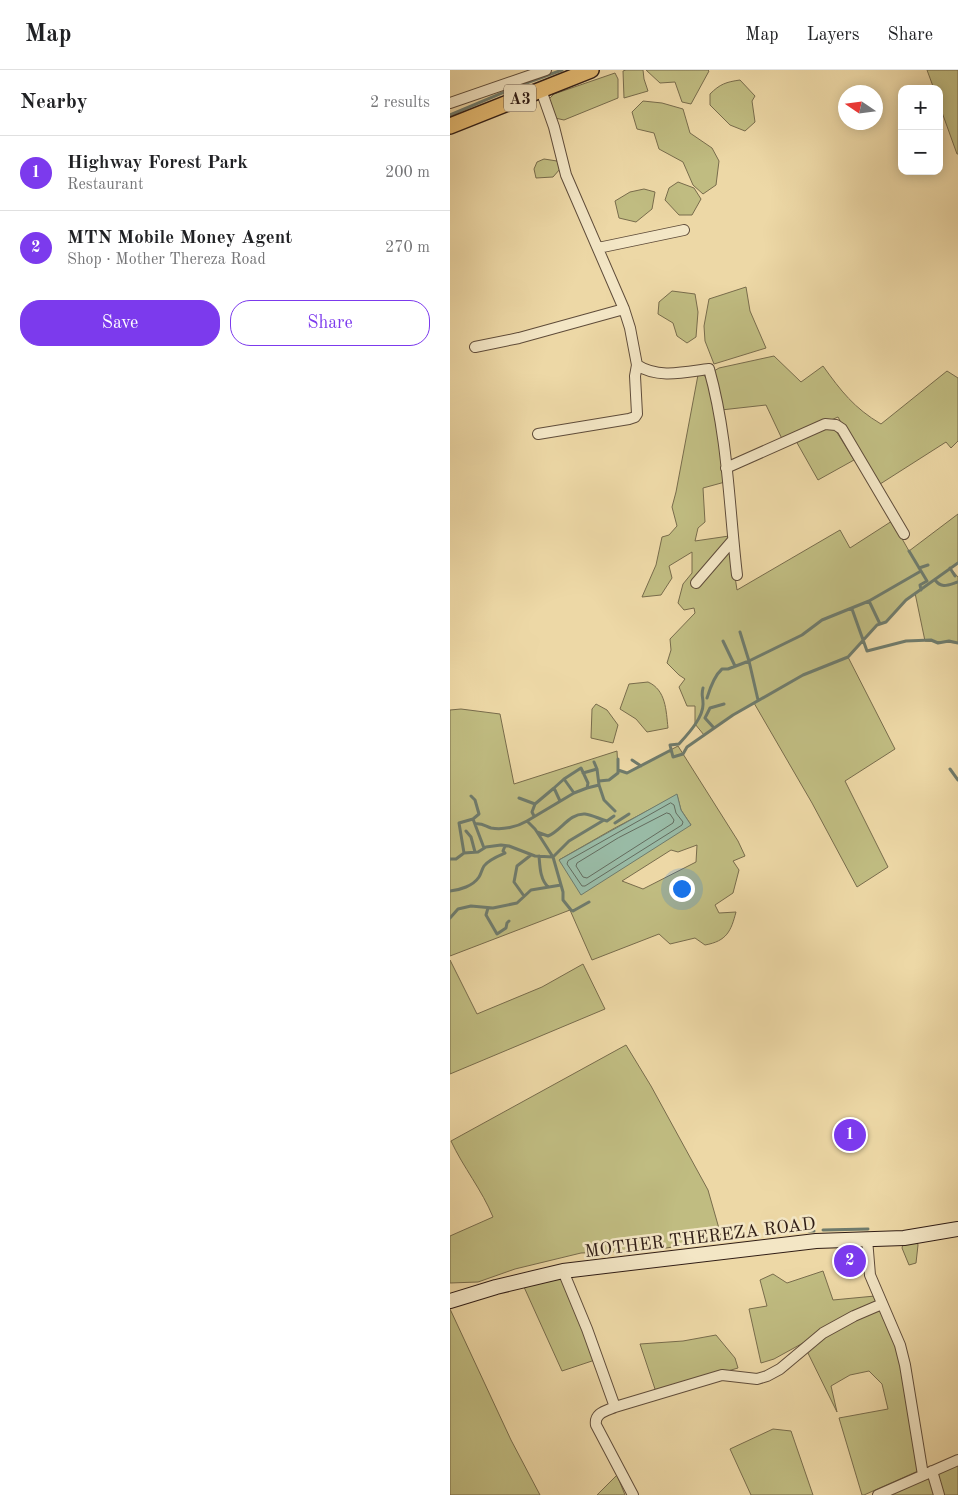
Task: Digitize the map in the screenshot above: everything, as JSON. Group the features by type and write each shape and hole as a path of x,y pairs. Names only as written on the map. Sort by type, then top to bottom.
{"main road":[{"name":"A3","path":"450,126 590,70"}],"street":[{"path":"450,103 546,70"},
{"path":"538,434 635,417 637,414 635,376 637,365 633,340 624,310 598,248 581,214 566,175 542,90"},
{"path":"598,248 684,230"},
{"path":"475,347 519,338 624,310"},
{"path":"637,365 645,371 662,374 710,369 726,468 737,575"},
{"path":"726,468 826,424 836,424 842,429 904,534"},
{"path":"696,583 733,540"},
{"name":"MOTHER THEREZA ROAD","path":"450,1301 496,1287 563,1271 816,1242 904,1238 958,1229"},
{"path":"867,1239 870,1275 900,1345 927,1473 939,1495"},
{"path":"563,1271 587,1329 615,1407"},
{"path":"633,1495 596,1421 599,1414 615,1407 722,1375 757,1379 767,1376 787,1363 822,1333 882,1304"},
{"path":"878,1495 958,1460"}],"shaded area":[{"path":"643,70 648,91 624,98 623,71"},
{"path":"646,70 709,71 691,104 682,102 675,82 660,83"},
{"path":"927,70 958,70 958,154 943,115 943,85 933,85"},
{"path":"615,73 618,79 618,98 564,120 555,118 547,101 554,94"},
{"path":"740,80 755,96 752,101 755,122 745,131 730,125 710,105 710,94 724,84"},
{"path":"643,101 662,103 683,109 690,133 712,148 719,161 716,185 703,194 693,185 683,162 659,149 654,133 637,129 632,112"},
{"path":"544,159 557,161 560,169 553,177 536,178 534,169 537,162"},
{"path":"678,182 694,188 701,199 692,215 679,215 665,200 669,188"},
{"path":"644,189 655,192 652,209 636,222 619,218 615,201 630,192"},
{"path":"746,287 750,311 766,348 714,364 705,341 704,326 709,299"},
{"path":"672,291 695,294 698,312 696,337 687,343 677,336 673,323 658,314 659,302"},
{"path":"774,356 801,382 823,366 863,412 881,424 947,371 958,378 958,441 951,448 946,442 877,486 838,417 783,441 766,405 721,410 714,371 719,368"},
{"path":"703,374 712,385 725,482 703,488 705,522 698,528 695,541 729,536 737,590 840,530 850,548 892,521 909,551 958,514 958,563 950,568 958,577 958,643 925,641 915,593 886,622 877,625 848,657 895,749 845,781 888,867 857,887 812,803 754,703 704,735 695,724 695,706 687,706 679,687 685,679 667,663 671,650 670,639 695,613 694,608 684,610 678,603 683,584 692,573 692,552 669,566 672,578 661,595 642,597 656,565 662,537 669,535 677,526 672,507 698,375"},
{"path":"833,426 854,460 818,480 796,441"},
{"path":"648,682 662,695 666,708 668,728 647,732 636,719 620,709 629,684"},
{"path":"596,704 607,710 618,725 613,743 591,738 592,709"},
{"path":"461,709 500,714 514,784 617,751 618,770 627,773 678,746 738,841 745,856 733,861 739,870 733,893 715,905 719,913 736,912 727,934 718,941 705,945 695,938 670,944 659,934 592,960 570,910 450,956 450,710","holes":["677,795 681,810 691,825 559,860","697,845 696,862 643,889 622,881 671,850 678,852"]},
{"path":"450,960 477,1014 542,987 583,964 605,1009 450,1074"},
{"path":"626,1045 651,1086 708,1190 722,1239 654,1250 581,1253 515,1269 478,1282 450,1283 450,1236 493,1217 451,1141"},
{"path":"915,1234 918,1245 916,1263 909,1265 902,1248 905,1235"},
{"path":"558,1266 595,1360 562,1371 519,1276"},
{"path":"823,1271 833,1300 875,1296 900,1343 921,1462 927,1467 864,1495 862,1495 839,1418 888,1409 882,1384 869,1371 850,1375 831,1386 837,1412 803,1343 774,1359 761,1363 749,1309 767,1306 760,1280 773,1274 787,1283"},
{"path":"450,1309 511,1440 540,1495 450,1495"},
{"path":"716,1335 735,1358 738,1368 656,1392 640,1344 683,1341"},
{"path":"773,1429 791,1431 813,1495 751,1495 730,1449"},
{"path":"958,1457 958,1495 878,1495"},
{"path":"617,1475 625,1495 597,1495"}],"water":[{"path":"677,794 681,810 691,825 581,895 559,860"}],"waterway":[{"path":"450,115 562,70"},
{"path":"909,551 927,581 920,585 921,590"},
{"path":"703,688 703,708 701,714 695,725 679,744 670,745 673,757 683,754 687,747 733,715 803,675 848,657 877,625 886,622 906,600 958,563"},
{"path":"919,568 928,565"},
{"path":"950,568 955,576"},
{"path":"740,632 749,661 802,635 822,620 869,601 921,571"},
{"path":"935,580 940,585 958,582"},
{"path":"869,601 880,624"},
{"path":"852,609 867,651 906,641 931,640 938,643 949,641 958,643"},
{"path":"723,641 735,666"},
{"path":"707,698 711,686 722,669 728,669 749,661 758,700"},
{"path":"714,728 705,718 710,708 724,704"},
{"path":"618,770 627,773 671,750"},
{"path":"599,781 609,780 618,773 618,759"},
{"path":"632,760 641,766"},
{"path":"587,788 599,785 594,762"},
{"path":"560,801 554,788 581,768 588,783 587,788 574,793"},
{"path":"583,773 597,769"},
{"path":"950,769 958,780"},
{"path":"527,821 574,793 564,779"},
{"path":"599,785 604,800 615,811"},
{"path":"535,804 554,788"},
{"path":"471,796 475,800 479,814 473,819 484,848"},
{"path":"519,798 535,804 532,812 534,816"},
{"path":"450,859 456,859 464,853 478,852 486,847 501,845 509,846 535,856 553,857 537,832 548,836 553,834 570,819 579,814 607,821 614,816"},
{"path":"615,823 629,814"},
{"path":"464,853 459,823 473,819"},
{"path":"589,902 573,911 571,910 563,900 563,892 553,857 569,841 604,820"},
{"path":"475,824 500,829 527,821 537,832"},
{"path":"466,831 471,837 475,852"},
{"path":"450,891 462,889 473,883 479,877 486,864 493,858 505,853 503,851 505,846"},
{"path":"524,896 514,882 517,866 531,855"},
{"path":"539,856 542,877 548,887"},
{"path":"450,918 458,909 471,906 493,908 517,903 531,890 561,885"},
{"path":"488,908 486,915 497,934 506,928 509,921"},
{"path":"823,1230 868,1229"},
{"path":"809,1231 814,1231"}],"place":[{"name":"Highway Forest Park","path":"850,1135"},
{"name":"MTN Mobile Money Agent","path":"850,1261"}]}
